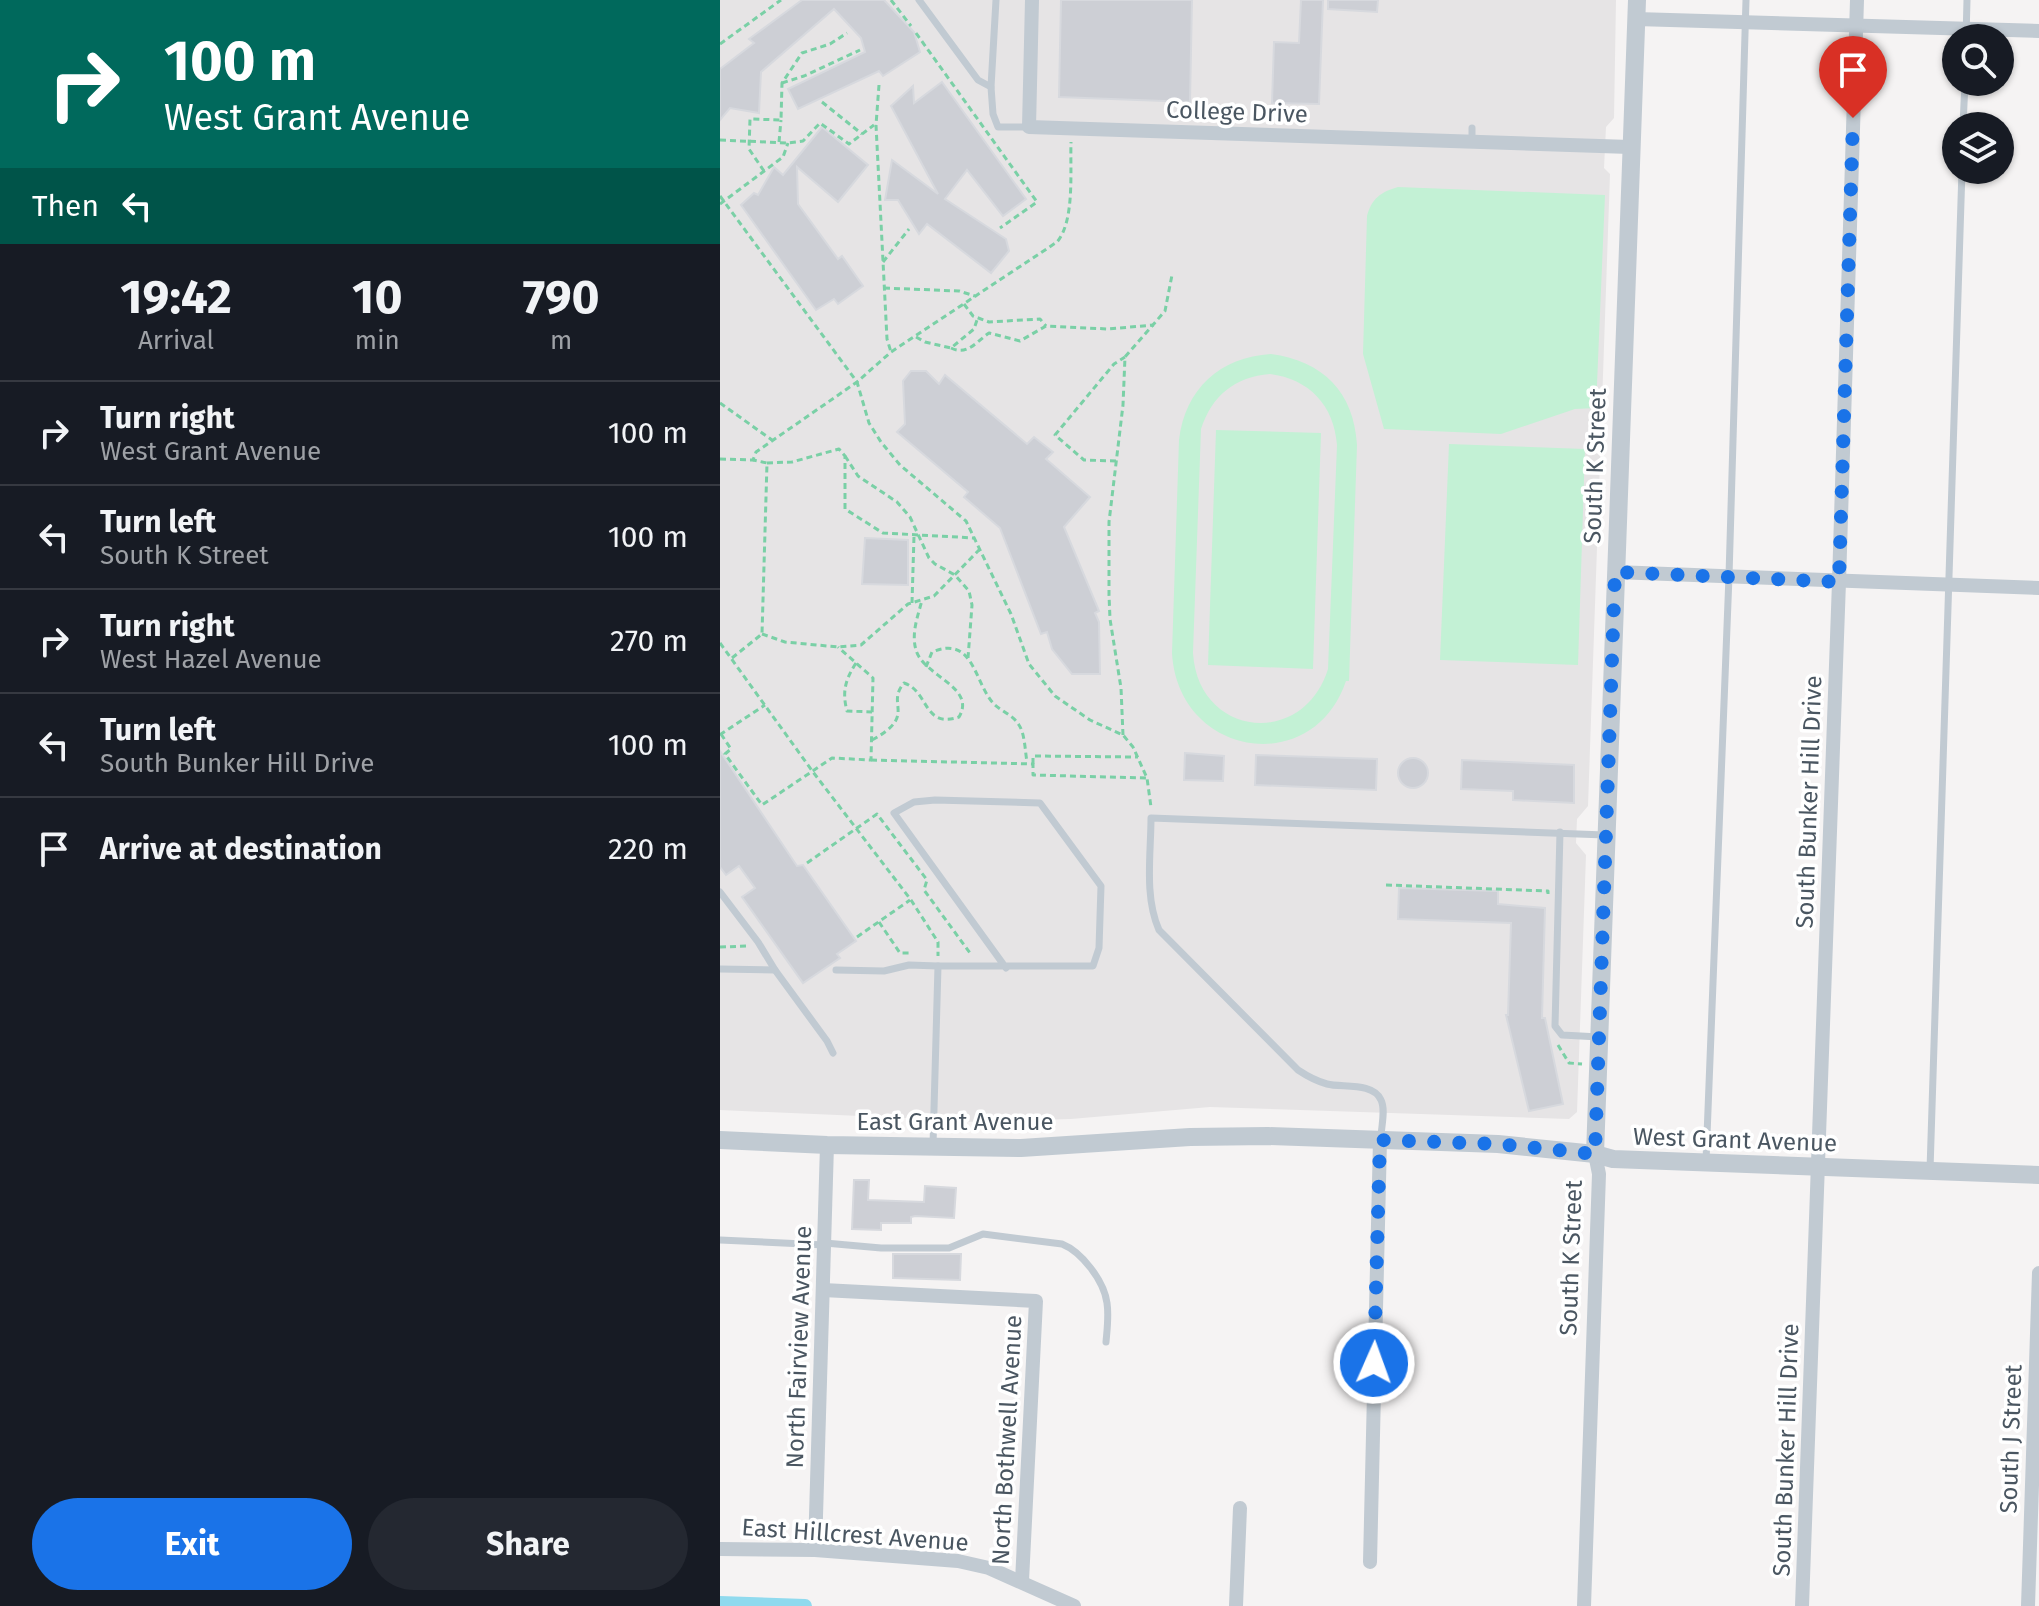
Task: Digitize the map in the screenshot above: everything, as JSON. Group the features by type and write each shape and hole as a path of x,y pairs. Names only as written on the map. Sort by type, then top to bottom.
{"street":[{"path":"1029,127 1032,0"},
{"name":"South Bunker Hill Drive","path":"1802,1606 1857,0"},
{"path":"1636,9 1745,21 1942,31"},
{"name":"South K Street","path":"1584,1606 1599,1174 1595,1154 1636,9"},
{"path":"2014,32 2039,31"},
{"name":"College Drive","path":"1029,127 1472,134 1630,147"},
{"path":"1615,572 2039,588"},
{"name":"West Grant Avenue","path":"1190,1137 1268,1136 1498,1144 1595,1154 1613,1159 2039,1175"},
{"name":"East Grant Avenue","path":"720,1140 1021,1148 1190,1137"},
{"path":"1370,1562 1380,1140"},
{"name":"North Fairview Avenue","path":"815,1550 827,1145"},
{"name":"South J Street","path":"2028,1606 2039,1273"},
{"name":"North Bothwell Avenue","path":"823,1290 1036,1301 1022,1581"},
{"path":"1236,1606 1240,1508"},
{"name":"East Hillcrest Avenue","path":"720,1549 815,1550 958,1561 989,1568 1074,1606"}],"lane":[{"path":"919,0 978,80 991,87 996,0"},
{"path":"1706,1163 1729,576 1746,0"},
{"path":"1966,24 1967,0"},
{"name":"College Drive","path":"991,87 993,114 998,127 1029,127"},
{"path":"1930,1172 1962,184"},
{"path":"836,970 884,971 909,965 1006,968 1093,966 1099,948 1101,886 1040,803 935,800 914,802 894,813 1006,968"},
{"path":"1380,1140 1383,1108 1382,1100 1376,1093 1323,1083 1298,1070 1159,930 1150,897 1151,818 1608,835"},
{"path":"1560,832 1555,1026 1562,1035 1600,1037"},
{"path":"720,892 833,1053"},
{"path":"933,1148 938,966"},
{"path":"720,969 775,970"},
{"path":"720,1240 949,1248 983,1234 1062,1244 1074,1249 1083,1259 1104,1291 1107,1303 1106,1342"}],"path":[{"path":"720,44 781,0"},
{"path":"891,0 911,26"},
{"path":"779,142 782,83 802,53 830,44 847,33"},
{"path":"916,33 1037,202 1000,228"},
{"path":"782,83 860,50"},
{"path":"879,85 876,123 887,339 891,352"},
{"path":"822,102 862,134"},
{"path":"764,171 749,149 750,119 781,120"},
{"path":"720,140 803,141 820,123 849,144 876,123"},
{"path":"753,460 756,452 857,382 891,352 1057,242 1064,233 1068,218 1071,129"},
{"path":"722,202 783,157 788,143"},
{"path":"720,196 857,382 869,423 881,442 900,465 966,521 1011,614 1029,664 1055,696 1090,720 1123,735 1139,757 1147,778 1151,818"},
{"path":"883,262 909,229"},
{"path":"1116,461 1084,460 1055,435 1114,364 1125,357 1165,311 1172,275"},
{"path":"884,288 959,291 976,296"},
{"path":"964,304 978,319 989,322 1040,319 1046,326"},
{"path":"951,348 974,329 978,319"},
{"path":"989,322 989,333"},
{"path":"989,333 1020,341 1046,326 1108,329 1154,325"},
{"path":"916,337 925,342 966,350 989,333"},
{"path":"1123,735 1121,688 1110,619 1109,522 1123,405 1125,357"},
{"path":"720,403 772,441"},
{"path":"720,459 792,462 839,449 858,476 897,502 910,517 916,536 929,558 955,575 969,591 972,605 968,658"},
{"path":"845,456 845,509 883,533 974,538"},
{"path":"732,658 762,634 767,463"},
{"path":"912,603 916,536"},
{"path":"762,634 785,642 838,647 861,645 912,603 934,596 981,549"},
{"path":"872,740 891,730 897,720 899,688 904,683 913,686 932,715 948,721 959,717 964,709 963,699 957,691 926,667 916,651 913,633 922,600"},
{"path":"720,643 855,829 911,900 938,942 938,966"},
{"path":"838,647 873,678 871,760"},
{"path":"926,667 932,652 944,647 962,652 968,658 994,704 1020,726 1033,775 1147,778"},
{"path":"856,663 847,677 843,695 847,711 872,712"},
{"path":"765,705 721,734 731,749 725,754 762,805 832,758 1030,764"},
{"path":"1030,764 1033,756 1139,757"},
{"path":"807,863 877,814 927,880 924,890 970,953 967,955"},
{"path":"1386,885 1548,891 1548,900"},
{"path":"857,937 911,900"},
{"path":"879,922 900,953 913,953"},
{"path":"720,947 744,948 758,942"},
{"path":"1555,1042 1569,1063 1582,1064"}],"shaded area":[{"path":"720,0 1616,0 1614,118 1606,127 1604,168 1610,174 1588,806 1577,819 1576,843 1586,855 1577,1112 1569,1119 1210,1107 1071,1119 962,1122 954,1115 915,1112 907,1118 720,1110"}],"green space":[{"path":"1398,187 1605,195 1596,408 1575,409 1501,434 1384,429 1363,354 1367,216 1378,197"},
{"path":"1271,354 1290,358 1320,372 1332,382 1350,409 1357,445 1349,681 1346,681 1329,712 1306,733 1278,743 1249,743 1221,733 1197,715 1180,688 1172,653 1179,440 1183,422 1197,391 1208,379 1221,369 1253,356","holes":["1270,374 1308,388 1317,396 1325,406 1335,431 1337,445 1328,669 1315,695 1297,712 1276,721 1253,722 1231,716 1213,702 1199,681 1193,653 1201,429 1212,406 1226,390 1257,376"]},
{"path":"1216,430 1321,433 1313,669 1208,665"},
{"path":"1449,444 1585,449 1578,665 1440,660"}],"building":[{"path":"802,0 884,0 914,32 920,52 883,76 879,71 798,109 788,89 865,52 861,38 834,9 761,72 759,113 730,108 720,120 720,69 754,43 749,39"},
{"path":"1061,0 1192,0 1190,102 1059,97"},
{"path":"1301,0 1323,0 1319,104 1272,103 1274,42 1299,43"},
{"path":"1328,0 1378,0 1377,12 1328,9"},
{"path":"942,82 1026,199 1003,216 967,170 945,199 1006,239 1009,251 991,273 927,224 919,234 898,200 885,200 892,160 938,194 891,106 913,86 914,103"},
{"path":"822,127 868,165 838,202 797,167 798,204 838,259 842,256 863,286 838,304 834,299 816,310 741,205 754,193 758,195 774,167 783,175"},
{"path":"911,371 926,371 939,384 945,375 1027,444 1034,437 1053,452 1046,459 1090,497 1064,527 1099,611 1095,613 1099,622 1100,674 1072,674 1052,649 1047,632 1041,634 1000,528 964,497 968,492 897,432 905,424 903,381"},
{"path":"865,538 908,540 908,585 862,584"},
{"path":"720,751 797,866 803,865 856,941 837,954 840,958 803,983 742,897 755,888 739,866 726,875 720,867"},
{"path":"1185,753 1224,756 1223,781 1184,780"},
{"path":"1256,755 1377,759 1376,790 1255,785"},
{"path":"1413,758 1424,762 1428,773 1424,784 1413,788 1402,784 1398,773 1402,762"},
{"path":"1462,760 1574,765 1574,803 1513,800 1513,791 1461,789"},
{"path":"1399,888 1498,891 1498,904 1545,908 1542,1018 1545,1018 1563,1104 1529,1111 1506,1015 1511,923 1398,919"},
{"path":"854,1180 869,1180 868,1200 924,1202 925,1186 956,1188 954,1218 915,1216 911,1217 911,1223 881,1223 881,1230 852,1229"},
{"path":"893,1254 961,1254 960,1280 893,1278"}],"waterway":[{"path":"720,1603 805,1606"}],"route":[{"path":"1374,1363 1380,1140 1498,1144 1595,1154 1615,572 1839,582 1853,118"}]}
